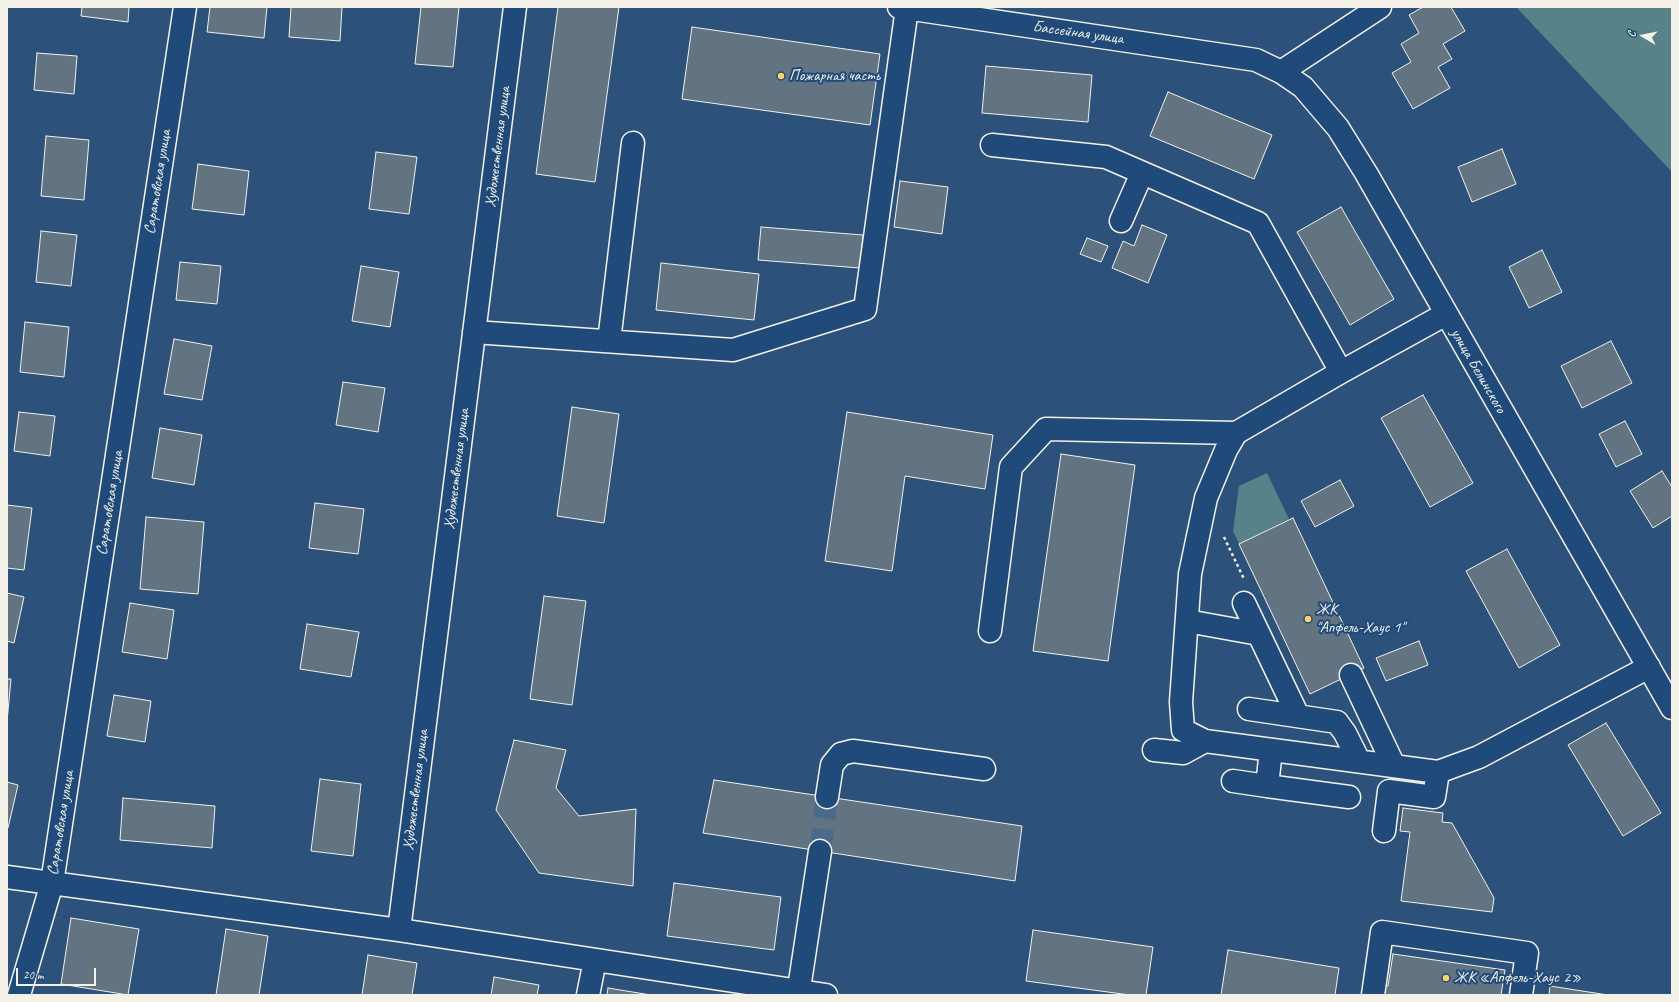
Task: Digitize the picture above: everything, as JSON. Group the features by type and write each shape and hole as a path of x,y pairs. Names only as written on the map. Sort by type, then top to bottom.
{"street":[{"name":"Саратовская улица","path":"19,995 52,883 185,7"},
{"name":"Художественная улица","path":"399,930 515,7"},
{"path":"1281,72 1380,7"},
{"path":"474,332 733,350 865,309 903,8"},
{"name":"Бассейная улица","path":"903,8 1256,60"},
{"name":"улица Белинского","path":"1256,60 1281,72 1303,87 1338,128 1366,173 1672,708"},
{"path":"609,341 633,144"},
{"path":"992,145 1106,157 1258,223 1341,372"},
{"path":"1121,222 1142,173"},
{"path":"1446,314 1341,372 1236,433 1226,450 1206,498 1190,574 1181,702 1183,730 1205,741 1438,772 1479,757 1649,667"},
{"path":"990,631 1011,467 1046,429 1236,433"},
{"path":"1244,602 1298,716"},
{"path":"1187,621 1259,634"},
{"path":"1351,675 1394,766"},
{"path":"1249,709 1337,722 1345,733 1359,762"},
{"path":"1154,750 1183,753 1205,741"},
{"path":"1267,786 1271,750"},
{"path":"827,797 832,765 841,754 853,751 984,769"},
{"path":"1384,831 1389,791 1434,797 1438,772"},
{"path":"1234,781 1349,797"},
{"path":"798,993 820,851"},
{"path":"7,877 399,930 798,993 826,995"},
{"path":"1373,995 1382,932 1527,953 1521,995"},
{"path":"588,995 595,960"}],"path":[{"path":"1223,534 1253,598 1244,602"}],"green space":[{"path":"1516,7 1672,7 1672,172"},
{"path":"1267,473 1289,519 1239,544 1233,531 1239,486"}],"building":[{"path":"82,7 129,7 128,22 81,16"},
{"path":"210,7 267,7 264,38 207,32"},
{"path":"291,7 342,7 340,41 289,37"},
{"path":"421,7 459,7 453,67 415,64"},
{"path":"558,7 619,7 595,182 536,174"},
{"path":"1423,7 1451,7 1465,31 1443,44 1452,59 1438,67 1450,88 1413,109 1392,73 1411,62 1401,44 1419,33 1409,15"},
{"name":"Пожарная часть","path":"692,27 880,54 870,125 682,99"},
{"path":"37,53 77,56 74,94 34,90"},
{"path":"986,66 1092,75 1088,122 982,113"},
{"path":"1168,92 1272,135 1254,179 1150,136"},
{"path":"46,136 89,140 84,200 41,196"},
{"path":"1502,149 1516,184 1472,202 1458,167"},
{"path":"376,152 417,157 409,214 369,209"},
{"path":"198,164 249,171 244,215 192,209"},
{"path":"900,181 948,187 942,234 894,227"},
{"path":"1341,207 1394,299 1350,325 1297,232"},
{"path":"1142,225 1167,235 1148,283 1112,268 1123,241 1134,246"},
{"path":"761,227 863,235 860,268 758,260"},
{"path":"41,231 77,235 71,286 36,282"},
{"path":"1087,238 1108,246 1101,262 1080,254"},
{"path":"1542,250 1562,292 1529,308 1509,267"},
{"path":"180,262 221,266 217,304 176,300"},
{"path":"661,263 759,274 754,320 656,310"},
{"path":"361,266 399,272 390,327 352,321"},
{"path":"25,322 69,327 64,377 20,372"},
{"path":"174,339 212,346 202,400 164,394"},
{"path":"1611,341 1632,383 1582,408 1561,366"},
{"path":"343,382 385,388 378,432 336,425"},
{"path":"1423,395 1473,483 1430,507 1381,418"},
{"path":"572,407 619,414 604,523 557,516"},
{"path":"19,412 55,416 50,456 14,451"},
{"path":"847,412 993,435 985,489 905,476 892,571 825,561"},
{"path":"1625,421 1642,454 1616,467 1599,434"},
{"path":"160,428 202,435 194,485 152,478"},
{"path":"1061,454 1135,465 1108,661 1033,651"},
{"path":"1662,471 1672,487 1672,516 1653,528 1630,491"},
{"path":"1340,480 1354,506 1315,527 1301,501"},
{"path":"315,503 364,509 358,554 309,548"},
{"path":"7,505 32,508 24,570 7,568"},
{"path":"146,517 204,522 198,594 140,589"},
{"name":"ЖК \"Апфель-Хаус 1\"","path":"1293,518 1364,668 1310,694 1239,544"},
{"path":"1507,549 1560,645 1519,668 1466,571"},
{"path":"7,593 24,597 14,643 7,641"},
{"path":"544,596 586,601 572,705 530,699"},
{"path":"130,603 174,610 167,659 122,652"},
{"path":"307,624 359,632 351,677 300,669"},
{"path":"1419,641 1428,665 1386,681 1376,658"},
{"path":"7,679 11,679 7,722"},
{"path":"114,695 151,701 145,742 107,736"},
{"path":"1606,723 1661,813 1623,836 1568,745"},
{"path":"514,740 566,750 556,788 579,816 636,809 633,886 539,873 496,810"},
{"path":"320,779 361,784 353,856 311,851"},
{"path":"714,780 1022,826 1015,881 703,833"},
{"path":"7,782 18,785 8,828 7,827"},
{"path":"123,798 215,806 212,848 120,840"},
{"path":"1403,808 1443,813 1442,822 1452,823 1494,898 1492,912 1401,901 1410,832 1400,831"},
{"path":"674,883 781,897 774,950 667,936"},
{"path":"71,918 139,929 128,995 61,984"},
{"path":"226,929 268,936 259,995 216,995"},
{"path":"1033,930 1153,947 1146,995 1130,995 1026,981"},
{"path":"1228,950 1339,968 1335,995 1221,995"},
{"name":"ЖК «Апфель-Хаус 2»","path":"1393,954 1505,970 1501,995 1381,995 1382,985 1388,986"},
{"path":"368,955 417,963 412,995 362,995"},
{"path":"494,977 539,985 537,995 491,995"},
{"path":"1550,986 1608,995 1549,995"},
{"path":"608,988 651,995 607,995"}],"tunnel":[{"path":"820,851 827,797"}],"place":[{"name":"Пожарная часть","path":"781,76"},
{"name":"ЖК \"Апфель-Хаус 1\"","path":"1308,619"},
{"name":"ЖК «Апфель-Хаус 2»","path":"1446,978"}]}
